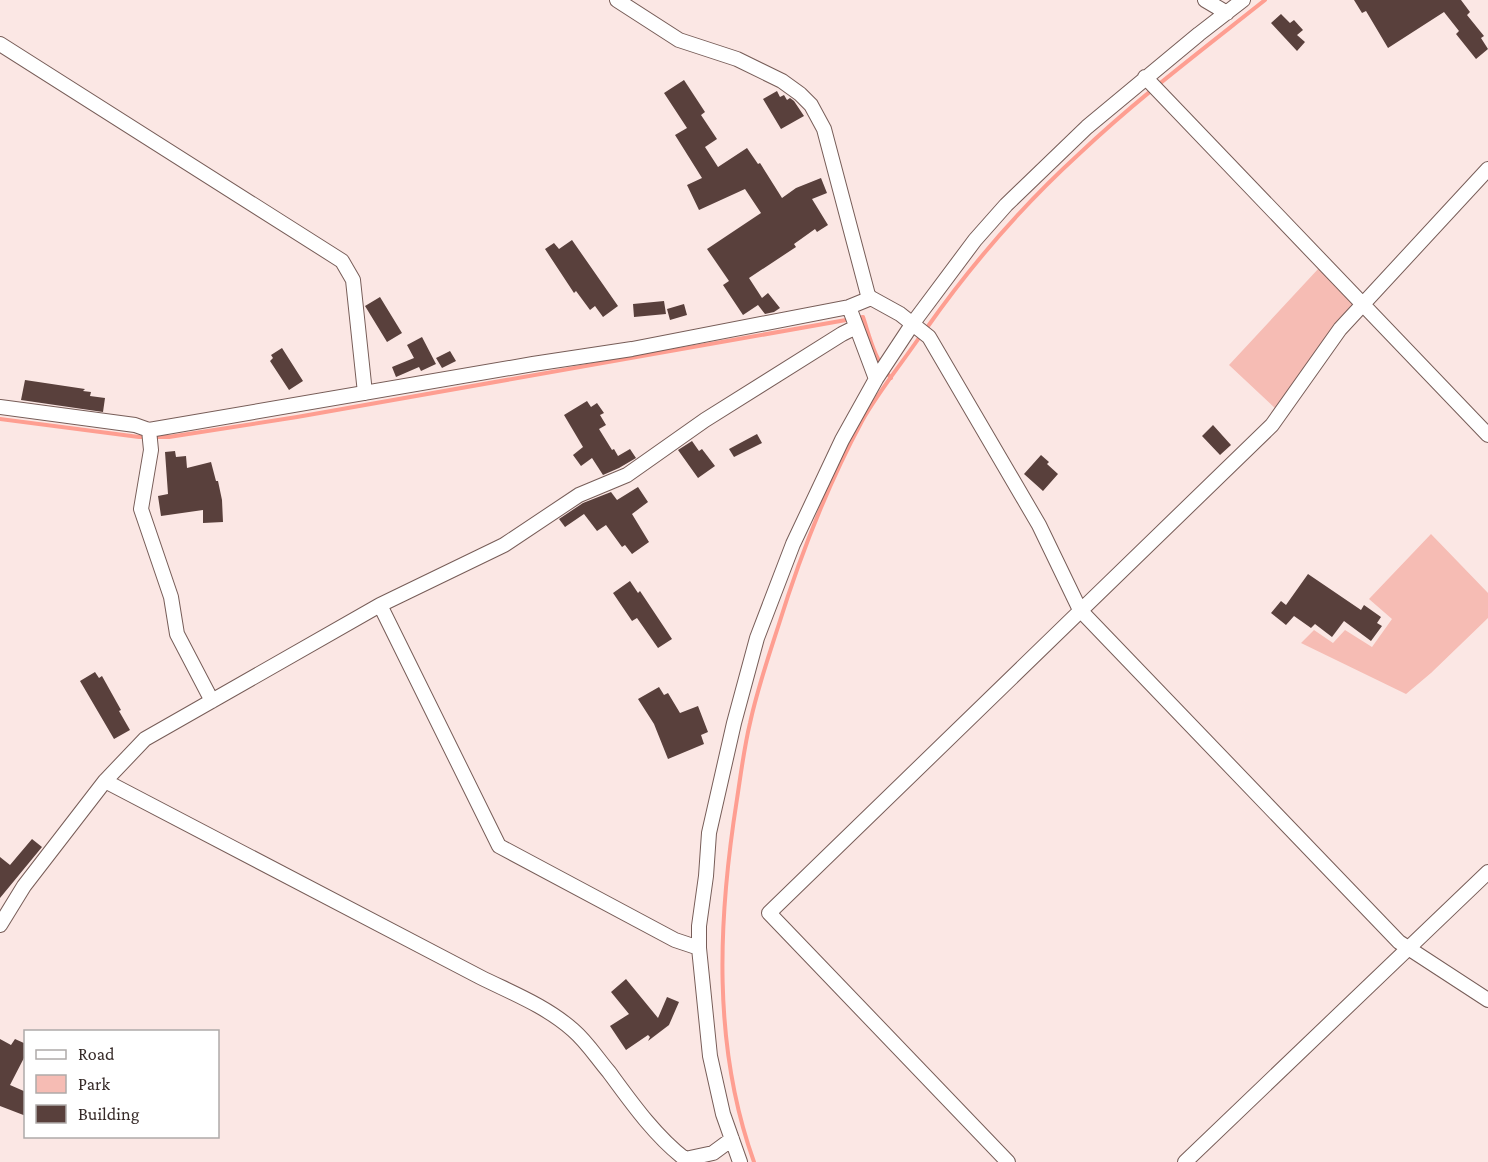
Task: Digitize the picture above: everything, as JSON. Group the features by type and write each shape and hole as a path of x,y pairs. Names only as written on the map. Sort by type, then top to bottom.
{"street":[{"path":"617,0 679,40 737,59 765,72 800,94 811,105 824,129 866,289 871,298 920,329 1039,525 1080,610 1399,942 1488,1000"},
{"path":"1205,0 1227,13"},
{"path":"740,1162 723,1114 710,1056 699,948 699,926 709,833 734,723 758,638 793,544 842,440 876,379 920,329 975,240 1005,205 1087,127 1151,84 1243,0"},
{"path":"0,44 342,261 354,280 365,393"},
{"path":"1151,84 1488,435"},
{"path":"1008,1162 769,913 1272,425 1329,343 1488,169"},
{"path":"0,407 135,425 149,430 632,349 703,333 849,307 871,298"},
{"path":"849,307 876,379"},
{"path":"0,925 24,886 105,781 145,739 380,605 504,545 579,495 627,475 705,420 856,327"},
{"path":"149,430 150,450 141,509 171,597 177,634 212,701"},
{"path":"380,605 492,835 500,846 675,940 699,948"},
{"path":"105,781 546,1011 573,1030 640,1114 685,1159 713,1153 732,1139"},
{"path":"1185,1162 1488,872"}],"green space":[{"path":"1319,268 1353,303 1276,409 1229,365"},
{"path":"1431,534 1488,593 1488,618 1406,694 1301,643 1314,630 1333,643 1345,630 1372,647 1392,619 1369,599"}],"building":[{"path":"1354,0 1461,0 1470,12 1467,15 1484,36 1481,38 1488,49 1476,59 1456,34 1459,31 1444,12 1388,48 1366,11 1362,13"},
{"path":"1281,14 1290,23 1294,20 1303,30 1297,35 1305,42 1297,51 1271,23"},
{"path":"684,80 705,112 701,115 717,139 705,147 718,167 747,148 758,164 760,163 782,198 796,188 821,178 827,193 812,199 828,225 817,232 815,229 794,244 796,247 749,278 762,298 768,293 780,308 774,312 765,314 758,305 743,315 723,285 729,281 707,249 761,213 745,189 699,210 687,185 702,178 675,135 687,128 664,93"},
{"path":"777,91 780,97 784,95 787,100 790,98 794,101 804,116 781,129 763,99"},
{"path":"572,240 618,306 603,317 595,306 590,310 576,291 574,293 545,249 554,243 559,249"},
{"path":"380,297 402,333 387,342 365,306"},
{"path":"664,301 666,314 634,317 633,304"},
{"path":"684,304 687,315 670,320 667,309"},
{"path":"422,337 436,364 421,371 419,367 396,377 392,367 414,358 407,345"},
{"path":"282,348 303,381 289,390 270,361 273,358 271,355"},
{"path":"450,351 456,361 442,368 436,358"},
{"path":"25,380 85,389 83,391 91,392 90,396 105,398 103,412 21,400"},
{"path":"587,401 591,407 597,403 604,413 600,415 606,425 599,429 612,450 614,449 618,456 630,449 636,458 603,475 592,458 581,466 573,455 583,447 564,415"},
{"path":"1213,425 1231,445 1220,455 1202,436"},
{"path":"757,434 762,443 734,457 729,449"},
{"path":"692,441 699,451 702,449 715,466 698,478 678,450"},
{"path":"175,451 176,457 186,456 187,468 211,462 222,500 223,522 203,523 203,510 161,516 158,496 168,494 165,452"},
{"path":"1041,455 1058,474 1043,491 1024,474"},
{"path":"638,487 648,502 632,514 649,542 632,554 625,545 622,547 606,525 597,531 584,514 565,527 559,519 583,503 611,492 617,500"},
{"path":"1308,574 1361,610 1364,605 1381,617 1377,623 1382,626 1371,641 1344,621 1332,637 1315,624 1311,628 1294,616 1286,625 1271,613 1281,601 1286,605"},
{"path":"630,581 638,593 640,591 672,639 658,648 637,618 632,621 613,593"},
{"path":"95,672 99,678 102,676 130,730 114,739 80,681"},
{"path":"659,687 664,695 668,693 680,713 698,706 708,732 701,735 704,744 668,759 654,724 638,699"},
{"path":"32,839 42,847 0,898 0,857 10,865"},
{"path":"626,979 658,1018 667,997 679,1002 669,1025 648,1041 650,1037 648,1035 626,1050 610,1026 629,1014 611,992"},
{"path":"0,1039 11,1045 15,1039 24,1043 24,1058 10,1085 24,1091 24,1115 0,1106"}],"waterway":[{"path":"926,329 998,237 1058,174 1147,94 1265,0"},
{"path":"0,419 139,437 169,437 297,417 863,317 877,357 891,378"},
{"path":"754,1162 740,1118 731,1073 725,1027 723,982 726,890 748,732 759,686 786,600 826,496 862,421 921,335"}]}
